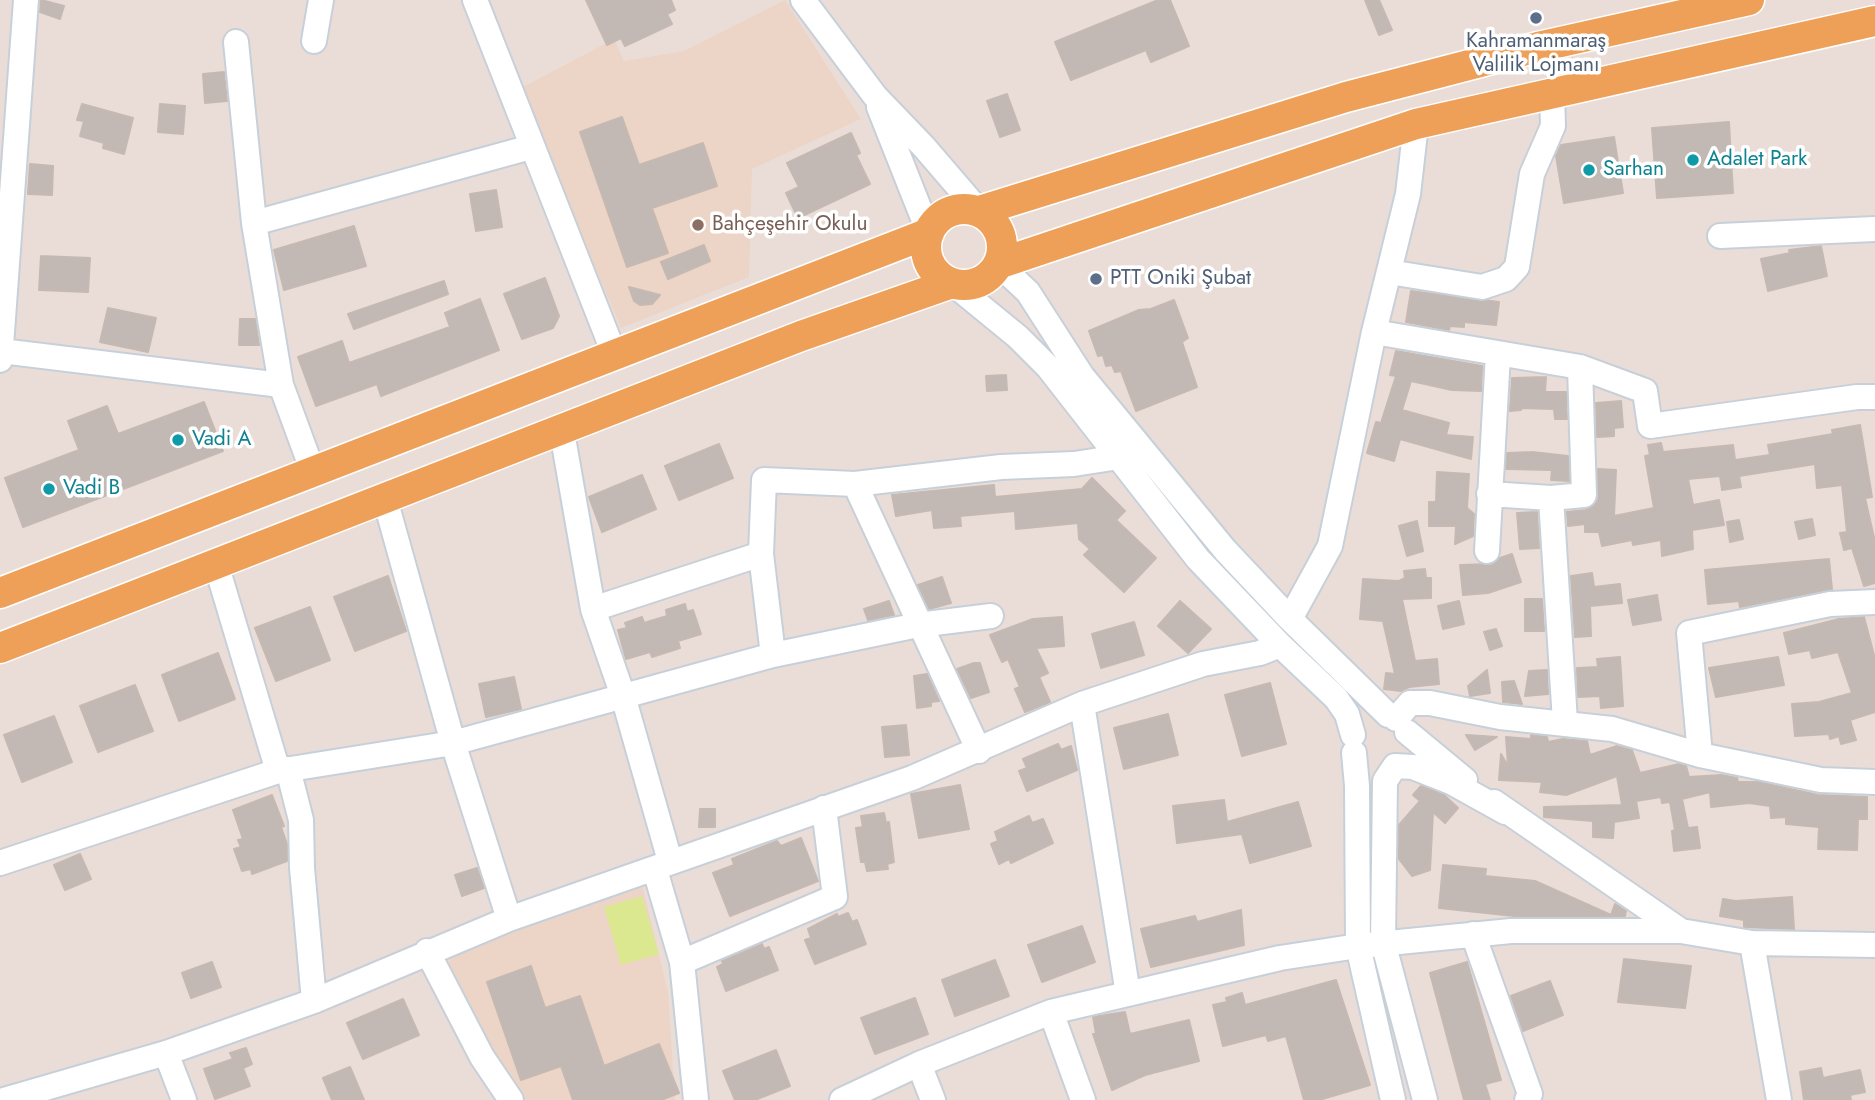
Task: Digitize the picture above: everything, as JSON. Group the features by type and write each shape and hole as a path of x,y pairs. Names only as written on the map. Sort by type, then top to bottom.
{"main road":[{"path":"1749,0 1538,47 1346,97 979,211 966,208 953,210 941,216 929,233 926,251 929,263 936,273 953,282 969,284 981,281 998,264 1416,124 1875,21"},
{"path":"979,211 998,229 1002,240 998,264"},
{"path":"1,590 929,233"},
{"path":"0,648 562,432 801,336 953,282"}],"street":[{"path":"0,360 9,126 26,0"},
{"path":"314,41 321,0"},
{"path":"475,0 615,356"},
{"path":"803,0 875,96 924,147 979,211"},
{"path":"236,42 254,223 281,385 313,472"},
{"path":"1389,272 1482,287 1506,279 1517,267 1532,173 1553,126 1552,93"},
{"path":"875,96 929,233"},
{"path":"1290,619 1331,546 1374,332 1408,194 1416,124"},
{"path":"254,223 531,147"},
{"path":"1720,236 1875,229"},
{"path":"998,264 1028,292 1091,386 1225,550 1290,619 1397,722 1505,812"},
{"path":"953,282 1018,337 1048,367 1198,559 1280,645 1336,698 1347,714 1359,761 1376,770 1395,766 1413,767 1451,782 1505,812 1681,931"},
{"path":"1374,332 1580,367 1645,391 1650,426 1857,397 1875,397"},
{"path":"1,351 281,385"},
{"path":"1487,551 1498,354"},
{"path":"1489,494 1551,498 1584,495 1580,367"},
{"path":"562,432 593,609 623,696 682,962 696,1100"},
{"path":"774,655 761,554 764,480 855,484 1001,467 1074,464 1119,457"},
{"path":"855,484 918,625 979,751"},
{"path":"1551,498 1565,722"},
{"path":"385,499 453,743 509,919"},
{"path":"593,609 761,554"},
{"path":"216,564 301,820 314,1001"},
{"path":"1700,755 1689,633 1830,604 1875,602"},
{"path":"0,863 283,770 453,743 774,655 918,625 990,616"},
{"path":"4,1100 166,1053 314,1001 427,951 509,919 912,778 1082,704 1203,664 1260,653 1280,645"},
{"path":"1397,722 1410,704 1430,703 1500,717 1612,729 1700,755 1821,780 1875,782"},
{"path":"1082,704 1129,994"},
{"path":"1392,1100 1358,946 1357,786 1354,744 1357,727 1371,716 1397,722"},
{"path":"1397,722 1408,751 1385,782 1383,942 1425,1100"},
{"path":"682,962 835,897 824,808"},
{"path":"842,1100 919,1064 1051,1012 1280,958 1383,942 1511,931 1681,931 1752,943 1875,945"},
{"path":"1473,934 1530,1094 1527,1100"},
{"path":"1752,943 1779,1100"},
{"path":"427,951 482,1057 511,1100"},
{"path":"1051,1012 1083,1100"},
{"path":"166,1053 184,1100"},
{"path":"919,1064 933,1100"}],"shaded area":[{"path":"785,0 861,119 752,169 749,277 621,328 519,89 614,39 624,61 684,51"},
{"path":"633,883 643,888 668,992 675,1100 518,1100 447,970 451,954"}],"green space":[{"path":"642,896 659,954 621,965 604,907"}],"building":[{"path":"41,0 64,6 60,19 40,12"},
{"path":"586,0 671,0 675,10 667,14 672,24 625,46 621,38 607,45"},
{"path":"1158,0 1170,0 1189,46 1151,62 1146,50 1071,80 1055,42"},
{"path":"1365,0 1379,0 1392,30 1379,35"},
{"path":"224,72 227,101 205,103 203,74"},
{"path":"1007,94 1020,130 1000,137 987,101"},
{"path":"82,104 133,118 124,154 103,148 104,143 80,136 84,121 77,120"},
{"path":"160,104 185,106 183,134 158,132"},
{"path":"622,117 639,165 703,143 717,186 652,208 668,253 627,267 580,132"},
{"name":"Adalet Park","path":"1729,122 1733,193 1657,198 1652,128"},
{"path":"851,133 860,153 856,155 870,184 798,218 786,193 799,187 787,163"},
{"name":"Sarhan","path":"1614,137 1623,193 1564,203 1556,156 1561,145"},
{"path":"30,164 53,166 52,195 28,194"},
{"path":"496,190 502,227 476,231 470,194"},
{"path":"354,226 366,266 284,290 274,250"},
{"path":"704,245 710,261 668,279 661,262"},
{"path":"1821,246 1827,276 1768,291 1761,259 1790,253 1789,250"},
{"path":"41,256 90,258 88,292 39,290"},
{"path":"545,278 559,316 553,328 522,339 504,294"},
{"path":"444,281 448,294 354,329 348,314"},
{"path":"629,287 660,295 652,304 640,305 634,301"},
{"path":"1411,291 1499,302 1496,325 1464,322 1464,327 1450,326 1449,330 1406,322"},
{"path":"480,299 499,350 381,396 377,384 316,406 298,357 342,341 349,363 450,327 445,313"},
{"path":"1174,300 1188,338 1182,342 1197,387 1136,411 1121,371 1115,372 1112,365 1106,366 1103,355 1098,356 1089,331 1139,310 1151,309"},
{"path":"108,308 156,318 148,352 100,342"},
{"path":"240,319 255,319 259,345 239,345"},
{"path":"1396,351 1482,366 1481,391 1452,390 1411,381 1402,410 1449,423 1446,435 1473,437 1471,459 1400,439 1394,461 1367,453 1376,422 1381,423 1396,376 1390,375"},
{"path":"1006,375 1007,390 987,391 986,376"},
{"path":"1546,377 1545,392 1566,392 1567,419 1555,419 1554,409 1521,408 1510,411 1512,378"},
{"path":"1621,401 1623,427 1614,428 1614,436 1597,437 1596,403"},
{"path":"204,402 223,451 23,527 5,478 79,450 68,421 107,406 118,434"},
{"path":"1860,425 1872,497 1865,498 1875,542 1875,583 1864,586 1852,548 1844,550 1840,533 1847,532 1842,485 1817,488 1815,464 1739,476 1741,487 1722,490 1720,476 1688,479 1693,505 1719,500 1724,525 1692,530 1693,549 1662,556 1661,540 1633,545 1632,540 1602,546 1599,532 1585,532 1585,524 1568,526 1567,512 1586,510 1597,502 1598,469 1616,470 1614,516 1654,508 1645,456 1650,455 1648,445 1661,443 1663,452 1733,445 1735,460 1770,455 1768,445 1833,434 1832,430"},
{"path":"719,444 733,478 679,500 665,466"},
{"path":"1532,452 1568,456 1569,481 1551,480 1552,470 1506,469 1507,453"},
{"path":"1437,472 1469,474 1467,508 1474,514 1473,536 1455,544 1456,526 1429,526 1429,502 1436,502"},
{"path":"642,475 656,509 602,532 589,497"},
{"path":"1092,478 1125,511 1116,520 1156,558 1124,592 1084,555 1090,549 1079,539 1078,523 1016,529 1015,511 960,516 961,526 934,528 932,510 896,516 892,495 994,485 995,497 1082,489"},
{"path":"1537,512 1539,548 1520,549 1517,513"},
{"path":"1812,519 1815,535 1799,539 1795,522"},
{"path":"1739,520 1743,539 1730,542 1727,522"},
{"path":"1417,521 1423,551 1407,556 1399,526"},
{"path":"1512,554 1521,582 1488,593 1463,595 1460,565 1493,564"},
{"path":"1829,559 1832,589 1740,607 1739,601 1708,604 1705,570"},
{"path":"1425,569 1426,578 1431,578 1431,598 1402,599 1415,661 1437,659 1439,684 1409,687 1401,691 1384,689 1386,673 1395,674 1383,621 1360,619 1363,579 1399,581 1405,578 1404,571"},
{"path":"1592,573 1594,587 1620,584 1622,603 1590,606 1591,636 1575,637 1571,576"},
{"path":"388,576 406,631 355,651 334,597"},
{"path":"942,577 951,603 929,609 918,585"},
{"path":"1657,595 1661,620 1633,625 1628,600"},
{"path":"1525,599 1542,599 1544,631 1525,631"},
{"path":"889,601 894,615 868,620 864,609"},
{"path":"1180,601 1211,629 1188,653 1158,626"},
{"path":"1459,601 1464,624 1443,629 1438,606"},
{"path":"685,604 687,612 693,610 701,634 678,641 680,648 652,657 650,652 626,659 618,630 627,628 625,623 642,617 644,623 667,616 666,610"},
{"path":"310,607 330,660 276,681 255,628"},
{"path":"1062,617 1064,646 1036,648 1048,673 1039,677 1050,702 1025,712 1015,689 1020,687 1008,659 1002,662 990,635 1033,619"},
{"path":"1864,617 1875,659 1875,712 1850,720 1856,740 1841,744 1839,736 1830,739 1829,734 1795,736 1792,704 1819,702 1852,693 1838,652 1812,658 1810,650 1789,654 1784,633 1839,619"},
{"path":"1134,622 1144,655 1101,668 1092,634"},
{"path":"1496,629 1502,646 1490,650 1484,632"},
{"path":"218,653 235,699 179,721 162,675"},
{"path":"1620,657 1623,706 1601,708 1600,696 1578,697 1577,668 1598,667 1597,659"},
{"path":"1778,657 1784,685 1716,697 1709,668"},
{"path":"980,663 989,692 971,698 957,669"},
{"path":"1487,670 1490,693 1470,696 1468,686"},
{"path":"1547,670 1548,694 1525,696 1529,671"},
{"path":"927,674 939,701 931,702 931,706 917,708 914,676"},
{"path":"514,677 521,709 486,717 479,684"},
{"path":"1514,681 1522,704 1503,702 1502,682"},
{"path":"1270,683 1286,744 1242,756 1225,695"},
{"path":"135,685 153,731 98,752 80,706"},
{"path":"1168,714 1178,755 1124,769 1114,728"},
{"path":"54,716 72,762 22,782 4,735"},
{"path":"906,725 909,755 885,757 882,727"},
{"path":"1466,735 1497,737 1475,750"},
{"path":"1531,735 1547,737 1548,742 1563,739 1587,741 1590,755 1617,746 1632,750 1640,773 1679,764 1686,766 1689,777 1721,775 1737,778 1738,782 1759,782 1818,795 1867,797 1867,819 1858,819 1857,850 1818,849 1819,827 1786,824 1786,817 1771,818 1770,806 1749,803 1711,807 1710,792 1682,799 1688,828 1697,827 1700,848 1674,851 1672,831 1675,830 1670,802 1662,803 1661,797 1636,801 1639,818 1614,822 1613,838 1593,837 1593,821 1544,817 1544,807 1622,805 1617,776 1566,795 1540,792 1542,782 1499,780 1501,754 1508,766 1506,737 1531,739"},
{"path":"1058,744 1061,750 1071,746 1077,770 1027,791 1019,771 1027,768 1023,759"},
{"path":"960,785 969,829 919,838 911,794"},
{"path":"1421,786 1444,795 1458,808 1445,823 1433,812 1430,870 1412,876 1399,859 1399,825 1420,801 1413,795"},
{"path":"272,795 284,826 281,827 287,844 287,861 252,874 251,869 242,871 234,849 241,847 238,840 243,839 233,810"},
{"path":"1224,800 1227,822 1298,802 1311,846 1250,863 1242,834 1177,843 1173,806"},
{"path":"700,809 715,809 715,827 699,827"},
{"path":"884,813 886,823 889,822 894,862 887,864 888,869 867,871 865,862 861,862 856,828 863,827 861,816"},
{"path":"1029,816 1032,823 1043,819 1053,843 1011,863 1009,859 999,864 991,844 998,841 995,832"},
{"path":"801,838 818,881 730,916 713,873 734,865 732,859 777,841 781,846"},
{"path":"80,854 91,879 65,890 54,865"},
{"path":"1443,865 1486,869 1485,876 1535,881 1611,915 1615,904 1626,911 1625,916 1514,916 1439,908"},
{"path":"477,868 484,888 462,896 455,875"},
{"path":"1792,897 1794,929 1744,927 1744,920 1720,916 1723,899 1736,901"},
{"path":"1241,910 1244,945 1151,967 1141,929 1195,916 1197,922"},
{"path":"848,913 852,922 857,920 866,944 815,964 805,940 811,938 808,929 837,914 838,917"},
{"path":"1082,926 1095,962 1042,982 1028,945"},
{"path":"762,944 764,949 769,947 778,970 726,991 717,967 723,964 722,961"},
{"path":"1624,959 1691,966 1685,1008 1618,1002"},
{"path":"995,960 1009,996 955,1016 942,980"},
{"path":"212,962 221,987 191,998 182,973"},
{"path":"1467,962 1501,1080 1485,1084 1490,1100 1464,1100 1430,973"},
{"path":"531,966 545,1008 580,996 604,1066 659,1044 679,1093 661,1100 573,1100 561,1066 521,1080 487,982"},
{"path":"1336,980 1370,1085 1319,1100 1304,1100 1286,1036 1268,1041 1266,1035 1223,1046 1213,1005 1227,1002 1226,998 1242,993 1245,1005"},
{"path":"1550,981 1563,1015 1523,1031 1511,996"},
{"path":"915,998 928,1034 875,1054 861,1018"},
{"path":"403,999 419,1035 363,1059 347,1023"},
{"path":"1125,1012 1130,1034 1189,1020 1199,1061 1145,1075 1112,1090 1093,1034 1096,1034 1093,1017"},
{"path":"246,1048 252,1064 243,1068 250,1086 215,1099 204,1069 233,1059 230,1053"},
{"path":"776,1050 790,1086 755,1100 735,1100 723,1071"},
{"path":"350,1067 364,1100 332,1100 323,1078"},
{"path":"1821,1068 1823,1078 1860,1070 1865,1092 1850,1095 1851,1100 1804,1100 1800,1072"}],"place":[{"name":"Kahramanmaraş Valilik Lojmanı","path":"1536,18"},
{"name":"Adalet Park","path":"1693,160"},
{"name":"Sarhan","path":"1589,170"},
{"name":"Bahçeşehir Okulu","path":"698,225"},
{"name":"PTT Oniki Şubat","path":"1096,279"},
{"name":"Vadi A","path":"178,440"},
{"name":"Vadi B","path":"49,489"}]}
